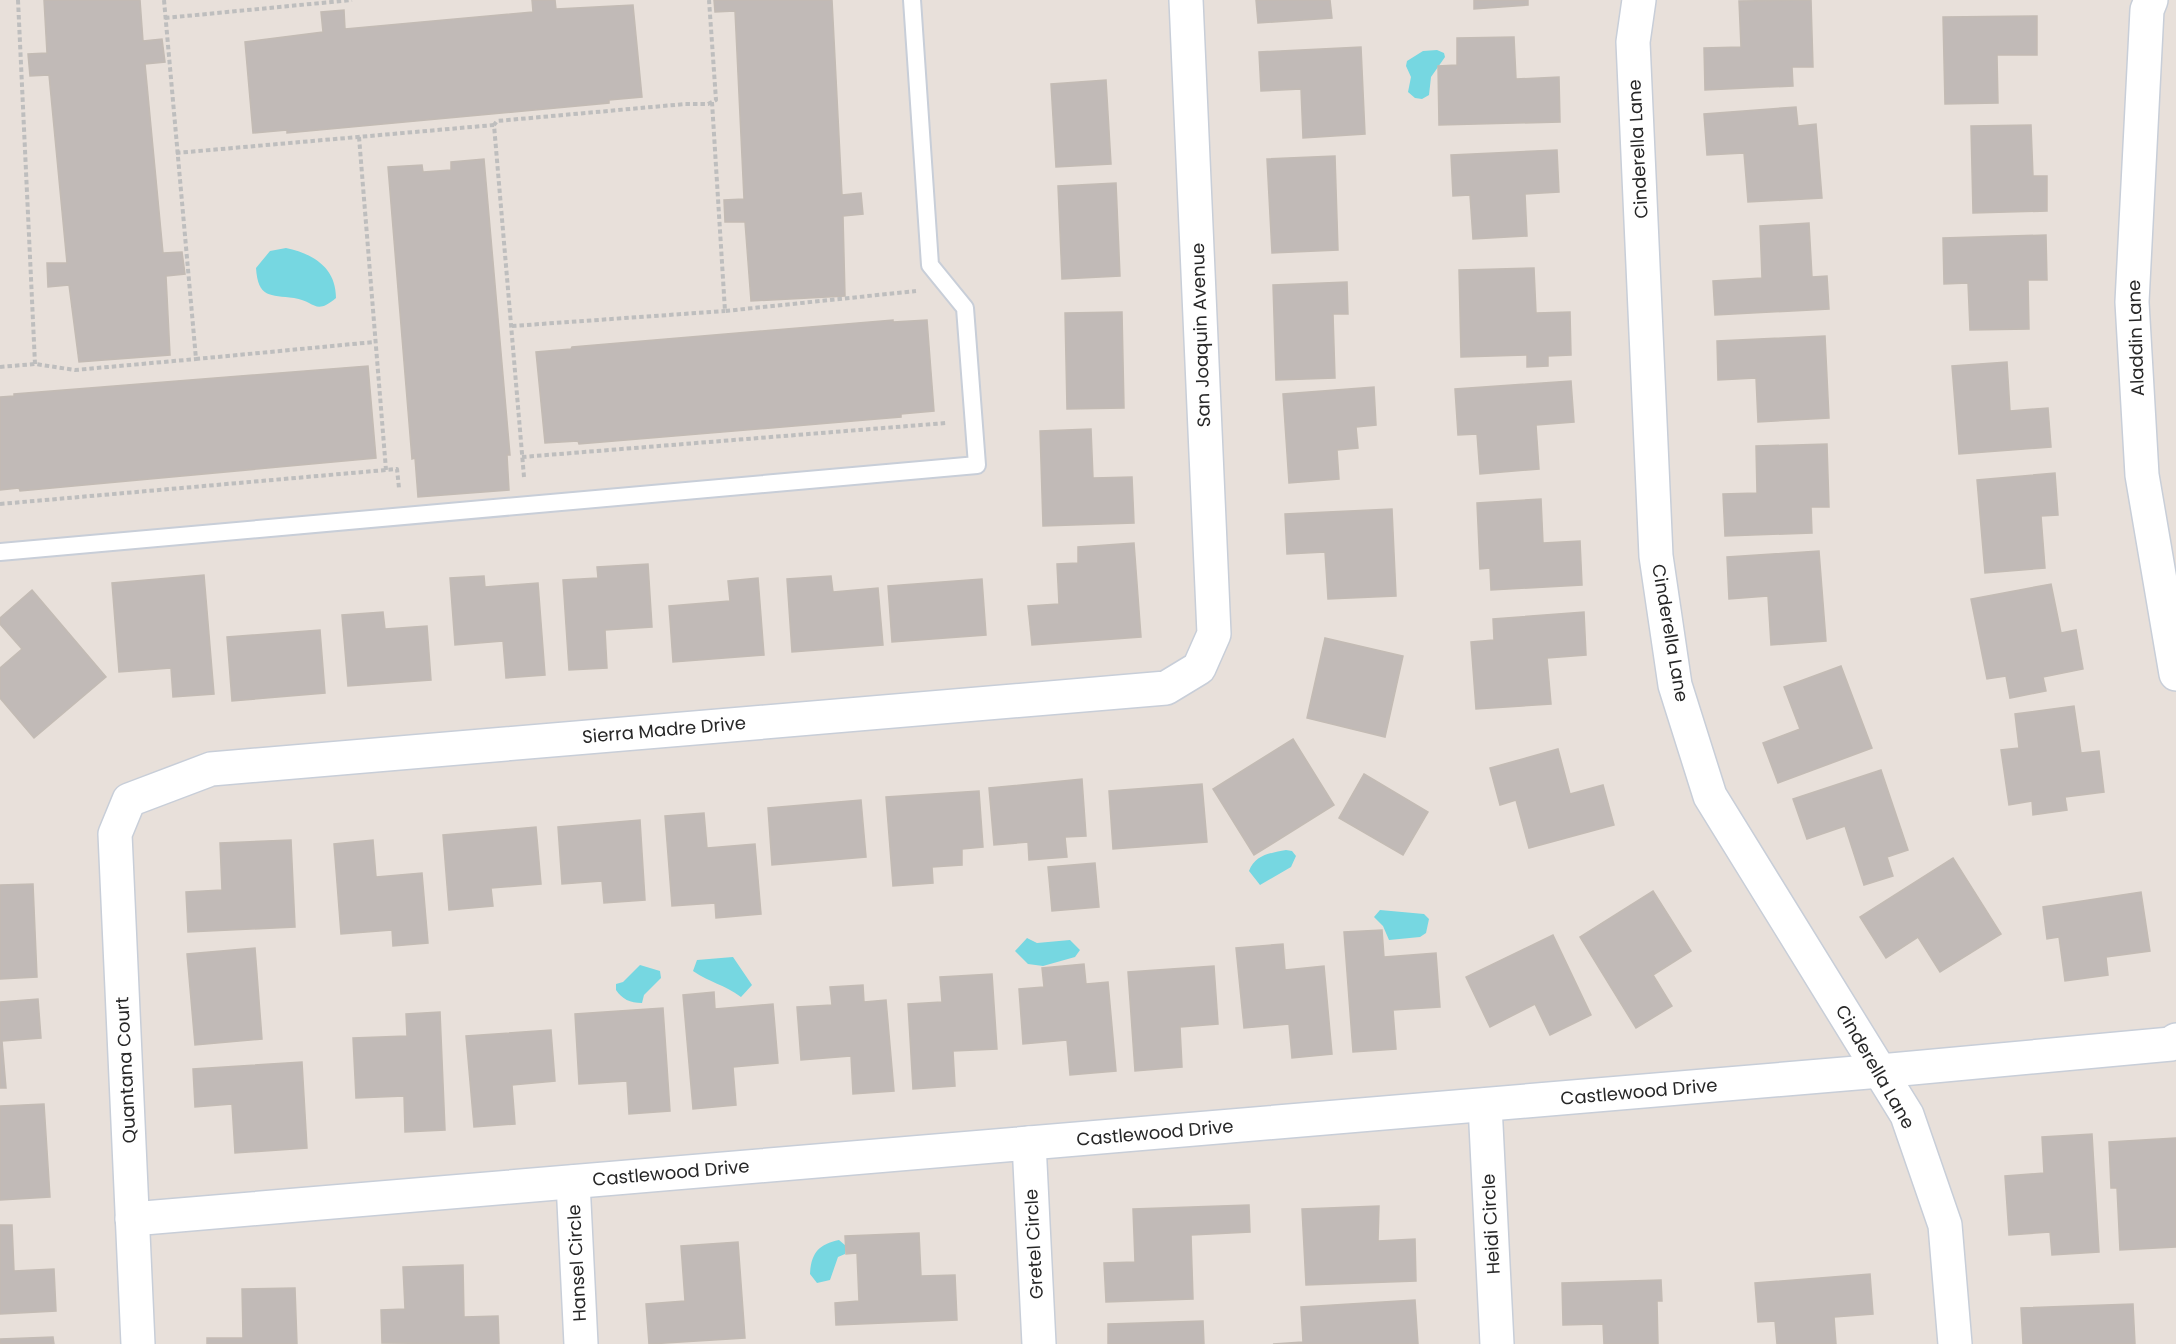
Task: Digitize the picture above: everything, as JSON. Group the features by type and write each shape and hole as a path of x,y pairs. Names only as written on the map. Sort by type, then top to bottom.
{"street":[{"name":"San Joaquin Avenue","path":"1186,0 1214,634 1199,668"},
{"name":"Cinderella Lane","path":"1639,0 1633,42 1656,555 1675,685 1710,796 1907,1115 1945,1225 1955,1344"},
{"name":"Aladdin Lane","path":"2151,0 2147,10 2132,302 2142,475 2176,674"},
{"name":"Sierra Madre Drive","path":"129,800 211,769 1166,687 1199,668"},
{"name":"Quantana Court","path":"129,800 115,834 138,1344"},
{"name":"Castlewood Drive","path":"132,1220 1880,1071 2171,1044 2176,1040"},
{"name":"Heidi Circle","path":"1485,1105 1497,1344"},
{"name":"Gretel Circle","path":"1029,1143 1039,1344"},
{"name":"Hansel Circle","path":"573,1182 581,1344"}],"lane":[{"path":"0,552 977,465 965,308 930,264 912,0"}],"path":[{"path":"18,0 35,364"},
{"path":"164,0 196,359"},
{"path":"165,18 352,0"},
{"path":"176,153 712,102 716,100 709,0"},
{"path":"712,102 725,311"},
{"path":"494,124 522,457 529,505"},
{"path":"359,137 386,470"},
{"path":"512,326 725,311 950,289"},
{"path":"0,366 35,364 75,370 374,342"},
{"path":"522,457 973,420"},
{"path":"0,504 398,469 402,516"}],"water":[{"path":"1437,50 1444,53 1445,57 1431,77 1429,95 1422,99 1415,98 1408,92 1411,77 1406,66 1407,61 1423,51"},
{"path":"286,248 306,254 322,264 332,278 336,298 319,307 294,298 272,295 263,290 259,285 256,268 270,251"},
{"path":"1292,851 1296,856 1291,867 1260,885 1249,871 1255,861 1274,852"},
{"path":"1380,910 1424,914 1429,919 1426,933 1420,937 1389,940 1383,926 1374,917"},
{"path":"1027,938 1037,943 1070,940 1080,950 1075,957 1043,966 1028,964 1015,951"},
{"path":"733,957 752,985 741,997 693,971 697,960"},
{"path":"640,965 660,971 661,978 644,995 642,1003 627,1000 616,990 616,984 623,982"},
{"path":"839,1240 846,1246 845,1254 838,1257 830,1280 817,1283 810,1274 814,1255 826,1244"}],"building":[{"path":"44,0 140,0 143,41 162,39 165,62 145,64 163,253 182,252 185,274 166,276 170,355 79,362 69,285 48,287 47,263 67,263 49,75 30,76 28,54 47,53"},
{"path":"532,0 555,0 556,9 633,5 642,97 609,100 609,103 287,133 287,130 253,133 245,42 323,32 321,12 344,10 345,29 533,12"},
{"path":"714,0 832,0 842,195 861,193 863,214 843,216 845,296 751,301 745,222 725,222 724,200 744,199 735,11 715,12"},
{"path":"1256,0 1330,0 1332,18 1258,23"},
{"path":"1474,0 1528,0 1528,5 1474,9"},
{"path":"1811,0 1813,67 1792,67 1793,86 1705,90 1704,48 1741,47 1739,1"},
{"path":"2037,16 2037,55 1997,55 1998,103 1945,104 1943,17"},
{"path":"1514,37 1516,79 1559,77 1560,122 1439,125 1438,66 1457,65 1457,38"},
{"path":"1361,47 1365,134 1303,138 1301,89 1261,91 1259,52"},
{"path":"1106,80 1111,164 1056,167 1051,84"},
{"path":"1796,107 1798,126 1816,124 1822,198 1748,202 1744,153 1707,155 1704,114"},
{"path":"2031,125 2033,176 2047,176 2047,211 1973,213 1971,126"},
{"path":"1557,150 1559,192 1525,194 1527,236 1473,239 1470,195 1453,196 1451,155"},
{"path":"1335,156 1338,250 1272,253 1267,159"},
{"path":"484,159 510,455 507,455 509,490 418,497 415,458 412,459 388,167 422,165 423,172 451,170 451,162"},
{"path":"1116,183 1120,276 1062,279 1058,186"},
{"path":"1809,223 1812,277 1827,276 1829,309 1715,315 1713,281 1762,278 1760,226"},
{"path":"2046,235 2047,280 2028,280 2029,329 1970,330 1968,283 1944,284 1943,238"},
{"path":"1534,268 1536,313 1570,312 1571,355 1548,356 1548,366 1527,367 1527,355 1461,357 1459,270"},
{"path":"1347,282 1348,314 1333,314 1335,378 1276,380 1273,285"},
{"path":"1122,312 1124,408 1067,409 1065,313"},
{"path":"893,320 893,322 927,320 934,411 901,414 901,417 579,444 578,441 545,443 536,352"},
{"path":"1825,336 1829,418 1758,422 1756,378 1718,380 1717,341"},
{"path":"2007,362 2010,411 2048,408 2051,447 1959,454 1952,366"},
{"path":"368,366 376,458 20,491 19,488 0,490 0,397 14,396 14,394"},
{"path":"1571,381 1574,422 1536,425 1539,469 1480,474 1477,434 1458,435 1455,389"},
{"path":"1374,387 1376,425 1356,427 1358,448 1337,450 1339,479 1289,483 1283,394"},
{"path":"1091,429 1093,478 1132,477 1134,523 1043,526 1040,431"},
{"path":"1827,444 1829,507 1811,507 1812,533 1725,536 1723,494 1757,493 1756,446"},
{"path":"2055,473 2058,515 2041,516 2045,568 1985,573 1977,480"},
{"path":"1541,499 1543,543 1580,541 1582,585 1491,590 1490,568 1480,569 1477,503"},
{"path":"1392,509 1396,596 1328,599 1325,552 1287,554 1285,514"},
{"path":"1134,543 1141,637 1032,645 1028,606 1059,604 1057,564 1078,563 1078,547"},
{"path":"1819,551 1826,641 1771,645 1768,596 1729,599 1727,557"},
{"path":"648,564 652,627 605,630 607,668 569,670 563,580 598,578 597,567"},
{"path":"204,575 214,694 173,697 171,668 119,672 112,583"},
{"path":"484,576 485,587 538,583 545,675 506,678 503,641 455,645 450,578"},
{"path":"831,576 833,592 878,588 883,645 792,652 787,579"},
{"path":"758,578 764,655 673,662 669,606 730,601 728,581"},
{"path":"982,579 986,635 892,642 888,586"},
{"path":"2051,584 2061,633 2076,630 2083,669 2043,677 2046,691 2010,698 2006,676 1987,679 1971,599"},
{"path":"32,590 106,677 34,738 0,698 0,668 22,649 0,624 0,618"},
{"path":"383,612 385,629 427,626 431,680 348,686 342,615"},
{"path":"1584,612 1586,655 1547,658 1551,704 1476,709 1471,642 1494,640 1493,619"},
{"path":"320,630 325,693 232,701 227,637"},
{"path":"1325,638 1403,656 1385,737 1307,718"},
{"path":"1841,666 1872,748 1778,783 1763,743 1800,729 1784,687"},
{"path":"2074,706 2081,753 2099,751 2104,792 2065,797 2067,810 2033,815 2032,801 2009,805 2001,750 2019,748 2015,714"},
{"path":"1293,739 1334,805 1254,855 1213,789"},
{"path":"1558,749 1570,794 1603,785 1614,825 1529,848 1516,800 1500,805 1490,768"},
{"path":"1881,770 1908,850 1887,857 1893,876 1864,885 1845,826 1807,839 1793,799"},
{"path":"1364,774 1428,812 1403,855 1339,818"},
{"path":"1082,779 1086,836 1065,837 1067,857 1029,860 1028,842 994,845 989,788"},
{"path":"1202,784 1207,842 1113,849 1109,791"},
{"path":"979,791 983,847 962,849 962,865 932,867 933,883 893,886 886,797"},
{"path":"861,800 866,857 772,865 768,808"},
{"path":"704,813 707,848 755,844 761,914 716,918 715,903 672,906 665,816"},
{"path":"640,820 645,900 604,903 602,881 562,884 558,827"},
{"path":"536,827 541,884 491,888 493,906 449,910 443,835"},
{"path":"291,840 295,927 188,932 186,892 222,890 220,843"},
{"path":"373,840 376,877 422,873 428,943 393,946 392,930 341,934 334,844"},
{"path":"1953,858 2001,934 1940,972 1918,937 1886,958 1860,917"},
{"path":"1095,863 1099,907 1052,911 1048,867"},
{"path":"33,884 37,977 0,979 0,885"},
{"path":"1653,891 1691,951 1653,975 1672,1006 1636,1028 1580,937"},
{"path":"2141,892 2150,951 2106,957 2108,975 2065,981 2059,937 2047,939 2043,907"},
{"path":"1382,930 1384,957 1436,953 1440,1007 1393,1010 1396,1049 1353,1052 1344,932"},
{"path":"1553,935 1591,1015 1550,1035 1535,1004 1490,1027 1466,977"},
{"path":"1283,944 1285,970 1324,966 1332,1054 1292,1058 1289,1024 1244,1028 1236,948"},
{"path":"255,948 262,1039 195,1045 187,954"},
{"path":"1084,964 1086,984 1108,982 1116,1071 1070,1075 1067,1040 1023,1044 1019,989 1044,987 1042,968"},
{"path":"1214,966 1218,1024 1180,1027 1182,1067 1135,1071 1128,972"},
{"path":"992,974 997,1049 953,1051 955,1086 913,1089 908,1004 942,1002 940,977"},
{"path":"863,985 864,1002 886,1000 894,1091 853,1094 851,1056 801,1060 797,1007 832,1005 830,987"},
{"path":"714,992 715,1009 773,1004 778,1063 733,1067 736,1105 693,1109 683,995"},
{"path":"38,999 41,1038 2,1041 6,1088 0,1088 0,1002"},
{"path":"663,1008 670,1111 629,1114 627,1081 579,1084 575,1014"},
{"path":"440,1012 445,1130 405,1132 404,1096 356,1098 353,1038 407,1036 406,1014"},
{"path":"551,1030 555,1081 512,1085 515,1124 474,1127 466,1036"},
{"path":"302,1062 307,1148 235,1153 232,1104 195,1107 193,1069"},
{"path":"44,1104 50,1197 0,1200 0,1106"},
{"path":"2092,1134 2099,1252 2052,1255 2050,1232 2009,1235 2005,1176 2044,1173 2042,1137"},
{"path":"2176,1138 2176,1247 2120,1250 2117,1188 2111,1188 2109,1142"},
{"path":"1249,1205 1250,1232 1191,1235 1193,1299 1106,1302 1104,1263 1135,1262 1133,1209"},
{"path":"1379,1206 1378,1241 1415,1239 1416,1281 1306,1285 1302,1209"},
{"path":"0,1225 12,1225 14,1271 54,1269 56,1311 0,1314"},
{"path":"919,1233 921,1276 955,1275 957,1320 836,1325 835,1303 859,1301 857,1253 846,1254 845,1236"},
{"path":"738,1242 745,1338 649,1344 646,1304 685,1301 681,1246"},
{"path":"463,1265 464,1317 498,1316 499,1344 382,1343 381,1310 405,1309 403,1267"},
{"path":"1870,1274 1873,1314 1834,1317 1836,1344 1777,1344 1775,1321 1758,1322 1755,1283"},
{"path":"1661,1280 1662,1301 1657,1301 1658,1344 1604,1344 1603,1324 1563,1325 1562,1283"},
{"path":"295,1288 297,1344 207,1344 207,1338 243,1338 242,1289"},
{"path":"1415,1300 1418,1344 1273,1344 1303,1342 1301,1307"},
{"path":"2133,1304 2135,1344 2023,1344 2021,1308"},
{"path":"1203,1321 1204,1344 1108,1344 1108,1324"},
{"path":"53,1337 54,1344 0,1344 0,1339"}]}
